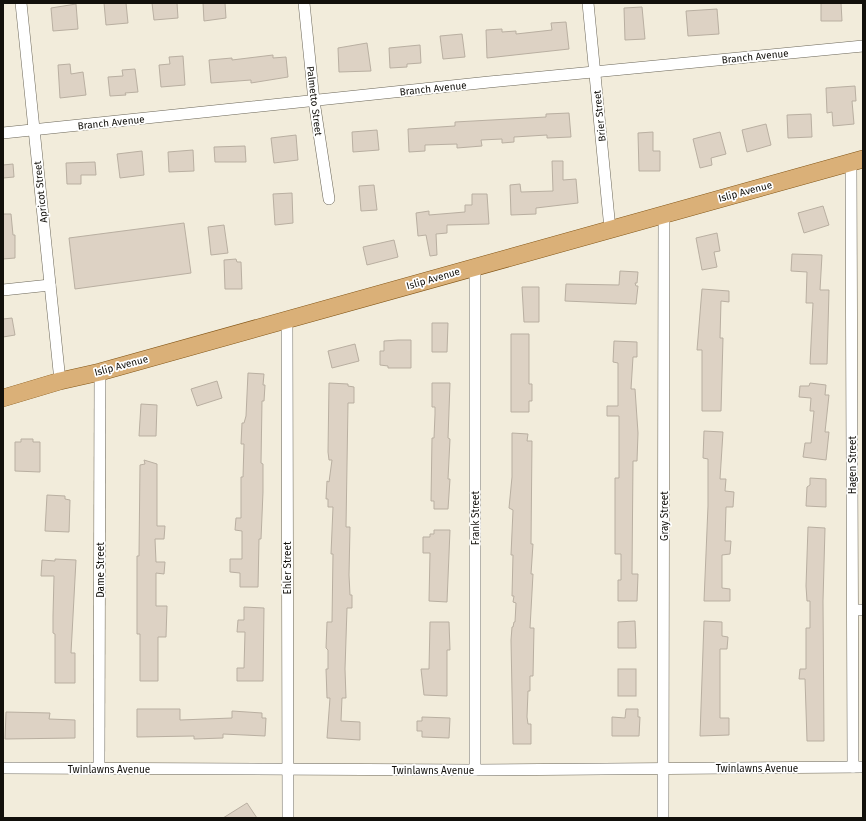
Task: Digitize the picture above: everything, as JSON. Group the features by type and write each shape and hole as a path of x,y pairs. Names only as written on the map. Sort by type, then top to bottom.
{"main road":[{"name":"Islip Avenue","path":"3,398 857,160"}],"street":[{"name":"Apricot Street","path":"21,3 60,381"},
{"name":"Palmetto Street","path":"304,3 314,101 329,199"},
{"name":"Brier Street","path":"588,3 610,229"},
{"name":"Branch Avenue","path":"3,133 863,46"},
{"name":"Hagen Street","path":"857,160 858,767"},
{"name":"Gray Street","path":"663,818 664,214"},
{"name":"Frank Street","path":"475,266 475,770"},
{"path":"3,290 50,285"},
{"name":"Ehler Street","path":"287,318 288,818"},
{"name":"Dame Street","path":"100,372 100,769"},
{"name":"Twinlawns Avenue","path":"3,768 475,770 858,767"}],"building":[{"path":"104,3 126,3 128,23 106,25"},
{"path":"152,3 177,3 178,18 154,20"},
{"path":"203,3 225,3 226,18 204,21"},
{"path":"821,3 841,3 842,21 821,21"},
{"path":"76,4 78,29 53,31 51,8"},
{"path":"642,7 645,39 625,40 624,8"},
{"path":"717,9 719,34 688,36 686,11"},
{"path":"566,22 569,49 487,58 486,30 502,29 502,32 516,31 516,34 552,30 551,23"},
{"path":"462,34 465,57 443,59 440,36"},
{"path":"367,43 371,71 339,72 338,48"},
{"path":"420,45 421,63 407,64 407,67 390,68 389,48"},
{"path":"273,55 273,58 286,57 288,77 251,83 251,80 211,83 209,60 232,58 232,60"},
{"path":"183,56 185,85 161,87 159,65 170,64 169,57"},
{"path":"70,64 71,74 83,72 86,95 60,98 58,65"},
{"path":"135,69 138,92 125,93 126,95 110,96 108,77 123,76 122,70"},
{"path":"855,86 856,101 852,101 854,124 833,126 832,112 827,113 826,88"},
{"path":"569,113 571,137 547,138 547,135 514,137 514,142 502,143 502,139 481,140 482,146 457,148 457,144 425,145 425,151 409,152 408,129 455,126 455,122 546,117 546,114"},
{"path":"811,114 812,137 788,138 787,115"},
{"path":"766,124 771,145 747,152 742,130"},
{"path":"377,130 379,150 353,152 352,132"},
{"path":"653,132 653,151 660,151 660,171 639,171 638,133"},
{"path":"720,132 726,154 711,158 712,165 700,168 693,139"},
{"path":"296,135 298,160 274,163 271,138"},
{"path":"245,146 246,162 215,162 214,147"},
{"path":"193,150 194,171 169,172 168,152"},
{"path":"142,151 144,175 120,178 117,154"},
{"path":"552,161 563,161 563,180 576,179 578,203 536,208 536,214 511,215 510,185 520,184 521,192 553,191"},
{"path":"95,162 96,175 81,175 81,184 67,184 66,163"},
{"path":"13,164 14,177 3,178 3,165"},
{"path":"374,185 377,210 361,211 359,186"},
{"path":"292,193 293,223 275,225 273,194"},
{"path":"472,194 487,194 489,224 447,225 447,233 436,234 437,255 430,256 426,235 418,236 416,213 429,211 429,215 465,212 465,205 472,205"},
{"path":"823,206 829,225 804,233 798,213"},
{"path":"3,214 11,214 13,235 15,235 15,258 3,259"},
{"path":"184,223 191,273 75,289 69,238"},
{"path":"224,225 228,253 211,255 208,227"},
{"path":"717,233 720,251 714,252 717,267 702,270 696,238"},
{"path":"394,240 398,257 367,265 363,247"},
{"path":"792,254 822,255 820,290 829,290 827,364 810,364 813,303 806,303 807,272 791,271"},
{"path":"236,259 237,262 241,262 242,289 225,289 224,260"},
{"path":"620,271 638,272 637,283 635,283 636,286 638,286 636,304 565,301 566,284 619,285"},
{"path":"522,287 539,287 539,322 524,322"},
{"path":"702,289 729,291 729,302 721,301 720,338 723,338 721,411 702,411 702,350 697,350"},
{"path":"12,318 15,335 3,337 3,319"},
{"path":"432,323 448,323 447,352 432,352"},
{"path":"511,334 529,334 529,384 532,384 532,401 529,401 529,412 511,412"},
{"path":"411,340 411,368 388,368 388,366 380,365 380,351 384,351 384,341"},
{"path":"614,341 637,342 637,357 633,357 631,389 635,389 638,433 637,461 633,461 632,574 638,574 637,601 618,601 618,580 621,580 621,554 615,554 615,478 619,478 619,416 607,416 607,406 618,406 618,363 613,362"},
{"path":"355,344 359,361 332,368 328,351"},
{"path":"248,373 264,374 263,385 265,385 264,401 262,401 261,463 263,464 263,492 261,539 259,539 258,587 240,587 240,573 230,572 230,559 242,559 242,531 235,530 236,518 241,518 241,477 243,477 244,444 241,444 242,423 244,423 246,416"},
{"path":"217,381 222,398 197,406 191,389"},
{"path":"329,383 348,384 348,386 354,387 354,403 348,403 346,527 350,527 349,575 352,608 347,608 345,669 346,698 342,698 341,721 360,722 360,740 327,738 330,698 327,698 326,669 328,669 328,650 326,648 327,622 332,622 333,554 331,554 333,507 328,507 328,499 326,499 327,481 329,482 332,460 329,460 328,452"},
{"path":"432,383 450,383 448,479 450,479 448,509 434,509 434,501 431,501 432,438 434,438 435,414 435,407 432,407"},
{"path":"810,383 826,385 825,395 829,395 825,432 829,432 826,460 803,457 805,443 811,443 814,411 810,411 811,398 799,397 800,386 809,386"},
{"path":"141,404 157,405 156,436 139,436"},
{"path":"704,431 723,432 720,479 726,479 725,491 734,492 733,507 726,507 725,541 731,541 730,554 722,555 722,588 730,589 730,601 704,601 708,506 708,459 703,458"},
{"path":"512,433 528,434 527,441 532,441 531,544 533,544 531,574 533,574 530,628 534,628 533,676 530,676 527,717 528,724 531,724 531,744 513,744 511,640 512,627 515,622 516,603 513,602 514,596 512,596 513,555 511,555 513,510 509,508 512,477"},
{"path":"21,439 33,439 33,442 40,442 40,472 15,471 15,442 21,442"},
{"path":"144,460 157,464 157,526 165,526 164,539 155,539 156,562 165,562 164,574 156,573 156,606 167,606 166,637 158,637 158,681 140,681 140,634 137,634 137,556 139,556 140,465 145,464"},
{"path":"810,478 826,479 826,507 806,506 807,487 810,485"},
{"path":"47,495 65,496 65,499 70,500 69,532 45,531"},
{"path":"808,527 825,528 823,601 824,741 807,741 805,679 799,679 800,669 806,669 806,628 810,628 810,601 807,601 806,586"},
{"path":"434,530 450,530 447,602 429,601 430,553 423,553 423,537 430,537 430,534 434,534"},
{"path":"55,559 76,560 71,653 75,653 75,683 55,683 55,634 53,633 54,576 41,576 42,560 55,561"},
{"path":"244,607 264,608 263,681 237,681 237,668 244,668 245,632 237,632 238,620 244,620"},
{"path":"635,621 636,648 618,648 618,622"},
{"path":"704,621 722,622 722,636 728,637 727,649 720,649 720,718 729,718 729,735 700,736"},
{"path":"430,622 449,622 450,650 447,650 447,696 424,695 421,669 429,669"},
{"path":"618,669 636,669 636,696 618,696"},
{"path":"137,709 180,709 180,720 232,718 232,711 262,713 262,718 266,718 265,736 223,734 223,738 194,739 194,736 137,737"},
{"path":"626,709 638,709 638,717 640,717 639,736 612,736 612,717 625,718"},
{"path":"6,712 50,713 49,719 75,720 75,738 5,739"},
{"path":"422,717 450,718 449,738 422,737 422,731 417,731 417,721 422,721"},
{"path":"247,803 257,818 223,818"}]}
